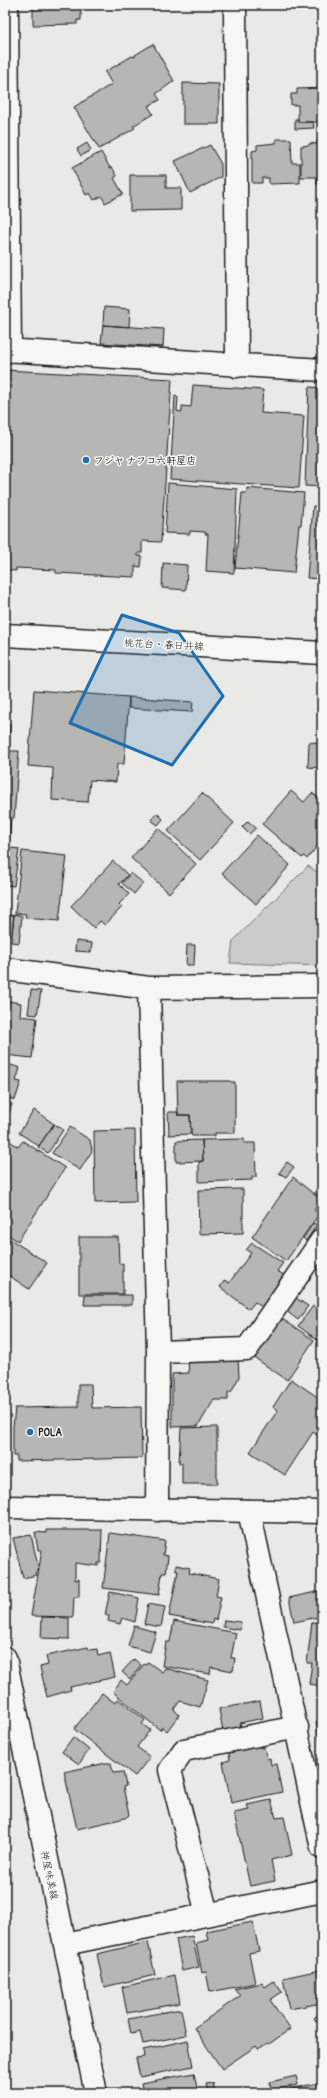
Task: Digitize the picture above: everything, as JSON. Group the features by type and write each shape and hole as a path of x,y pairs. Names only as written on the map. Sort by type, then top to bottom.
{"street":[{"path":"7,5 7,350 237,366 322,370"},
{"path":"235,5 237,366"},
{"name":"桃花台・春日井線","path":"5,634 322,653"},
{"path":"5,969 149,988 322,986"},
{"path":"149,988 158,1352 157,1510"},
{"path":"158,1352 247,1349 322,1240"},
{"path":"5,1507 322,1512"},
{"path":"249,1511 322,1848"},
{"name":"神屋味美線","path":"5,1658 96,2093"},
{"path":"207,1914 170,1770 184,1750 297,1728"},
{"path":"65,1944 322,1891"}],"highlighted area":[{"path":"122,615 179,633 223,696 172,765 70,723"}],"shaded area":[{"path":"308,866 322,875 322,966 230,963 233,941"}],"building":[{"path":"33,5 81,5 81,20 77,20 77,24 33,25"},
{"path":"153,44 174,81 156,94 160,100 148,106 153,114 133,126 135,128 99,149 74,107 112,84 105,72 132,56 135,57 135,55"},
{"path":"183,83 219,84 219,124 183,124"},
{"path":"322,88 322,122 298,122 298,105 291,105 291,94 297,94 297,89"},
{"path":"295,119 298,119 298,122 313,122 314,128 295,129"},
{"path":"276,139 291,139 292,163 300,163 300,183 269,184 269,178 262,178 262,183 252,183 252,151 257,150 257,145 276,143"},
{"path":"317,140 322,140 322,145 317,145"},
{"path":"87,143 91,150 81,156 77,149"},
{"path":"310,143 322,145 322,177 301,177 301,146 310,145"},
{"path":"210,145 221,164 221,177 190,193 175,161"},
{"path":"101,152 110,168 112,167 117,176 114,178 123,194 105,203 102,196 94,200 90,193 86,195 72,168"},
{"path":"130,175 166,175 166,188 181,188 181,210 130,211"},
{"path":"317,177 322,177 322,184 317,184"},
{"path":"104,307 130,309 129,327 103,325"},
{"path":"103,325 164,329 163,347 101,343"},
{"name":"フジヤ ナフコ六軒屋店","path":"5,370 172,379 161,542 142,541 142,553 138,553 138,556 142,556 141,567 135,566 135,577 56,573 56,570 16,568 16,571 5,570"},
{"path":"193,385 263,390 261,413 304,416 299,488 170,479 175,396 178,397 177,411 182,412 182,406 191,407"},
{"path":"309,387 322,388 322,487 305,486"},
{"path":"168,483 237,489 234,573 206,571 208,534 205,534 205,532 190,531 190,534 165,533"},
{"path":"247,488 304,493 294,573 235,568 242,493 247,493"},
{"path":"313,506 322,507 322,579 307,578"},
{"path":"163,563 187,565 186,590 162,588"},
{"path":"34,690 129,697 124,764 117,764 116,782 90,780 88,802 52,800 53,768 28,766"},
{"path":"129,697 193,702 192,712 129,708"},
{"path":"5,724 10,725 8,751 19,751 14,818 11,818 9,843 5,843"},
{"path":"309,742 322,743 320,768 308,767"},
{"path":"291,791 304,802 312,793 322,800 322,840 307,859 304,856 302,858 262,824"},
{"path":"202,793 234,823 200,860 168,831"},
{"path":"157,813 163,819 158,825 151,820"},
{"path":"248,821 256,828 249,834 242,827"},
{"path":"158,828 196,864 169,893 131,858"},
{"path":"257,835 290,865 256,904 222,873"},
{"path":"5,847 19,849 14,886 5,885"},
{"path":"22,851 67,856 59,921 25,918 26,914 15,913"},
{"path":"113,861 128,875 119,884 129,894 119,904 122,907 105,925 100,921 94,928 71,906"},
{"path":"131,873 143,883 134,894 122,883"},
{"path":"5,914 14,916 12,935 5,934"},
{"path":"14,914 22,916 19,943 11,942"},
{"path":"76,941 92,943 91,952 75,951"},
{"path":"187,945 195,945 194,965 186,965"},
{"path":"31,990 41,991 37,1015 28,1014"},
{"path":"8,1001 21,1003 20,1016 37,1018 32,1058 5,1055 5,1024"},
{"path":"5,1063 20,1068 16,1081 21,1082 15,1100 9,1098 8,1102 12,1104 7,1120 5,1120"},
{"path":"177,1081 235,1082 235,1133 215,1133 215,1136 192,1136 190,1115 178,1115"},
{"path":"34,1110 54,1124 39,1146 19,1133"},
{"path":"168,1112 178,1112 178,1115 190,1115 191,1134 169,1135"},
{"path":"54,1124 63,1130 48,1153 38,1147"},
{"path":"70,1127 90,1140 92,1151 80,1170 52,1153"},
{"path":"135,1130 136,1202 95,1203 94,1131"},
{"path":"244,1139 244,1143 255,1143 256,1177 252,1177 252,1180 199,1182 199,1162 203,1161 202,1140"},
{"path":"202,1140 203,1161 176,1162 176,1141"},
{"path":"10,1141 18,1147 23,1141 65,1168 18,1241 5,1233 5,1149"},
{"path":"287,1162 294,1167 286,1177 279,1173"},
{"path":"293,1177 321,1200 314,1210 319,1214 286,1261 252,1237"},
{"path":"321,1183 322,1184 322,1198 314,1193"},
{"path":"243,1189 243,1233 199,1234 198,1190"},
{"path":"313,1223 317,1225 306,1241 303,1238"},
{"path":"79,1237 118,1237 119,1264 123,1263 123,1294 79,1294"},
{"path":"5,1239 9,1241 10,1239 47,1263 29,1289 5,1273"},
{"path":"252,1243 283,1263 277,1271 284,1275 262,1307 255,1302 249,1309 220,1287 225,1280 229,1283 251,1253 246,1250"},
{"path":"85,1295 132,1295 132,1305 84,1305"},
{"path":"294,1297 308,1306 298,1320 285,1310"},
{"path":"313,1306 322,1312 322,1343 298,1326"},
{"path":"279,1317 314,1340 287,1380 252,1356"},
{"path":"238,1359 239,1377 231,1392 228,1392 228,1400 214,1400 198,1426 172,1427 172,1374 189,1373 188,1361"},
{"path":"291,1379 322,1400 322,1430 318,1436 313,1432 285,1475 250,1452 278,1410 273,1407"},
{"path":"78,1384 91,1384 92,1408 141,1407 142,1458 17,1461 17,1456 13,1456 13,1427 15,1408 78,1407"},
{"path":"217,1427 217,1484 182,1484 182,1463 179,1463 181,1428"},
{"path":"46,1530 102,1530 101,1563 98,1563 98,1566 75,1563 75,1580 79,1579 79,1597 74,1597 73,1617 31,1616 42,1550 38,1550 35,1532 46,1533"},
{"path":"110,1533 165,1541 163,1555 168,1556 166,1573 162,1573 159,1595 103,1588"},
{"path":"31,1535 39,1571 36,1571 37,1575 23,1578 13,1538"},
{"path":"176,1565 190,1568 189,1573 219,1579 216,1596 221,1597 216,1620 213,1619 212,1624 169,1616 178,1571 176,1571"},
{"path":"322,1588 322,1618 320,1612"},
{"path":"320,1591 318,1617 294,1622 289,1598"},
{"path":"110,1592 139,1598 135,1622 122,1618 120,1624 108,1621 109,1616 105,1615"},
{"path":"148,1604 165,1607 161,1627 144,1624"},
{"path":"42,1617 69,1618 69,1639 41,1638"},
{"path":"224,1620 241,1622 240,1630 223,1627"},
{"path":"174,1621 236,1633 231,1658 235,1658 233,1671 211,1667 210,1674 162,1666 166,1642 170,1642"},
{"path":"321,1621 322,1686 309,1684 312,1663 307,1663 312,1622 321,1623"},
{"path":"134,1626 156,1632 150,1652 128,1646"},
{"path":"88,1647 89,1650 97,1649 98,1656 110,1653 115,1677 70,1687 71,1690 47,1697 40,1667 48,1665 46,1656"},
{"path":"134,1659 141,1665 130,1679 122,1672"},
{"path":"148,1662 162,1672 165,1668 208,1680 200,1707 180,1701 174,1709 179,1715 167,1731 162,1727 160,1730 113,1692 121,1680 127,1685 144,1664 146,1665"},
{"path":"102,1693 115,1703 118,1699 145,1720 142,1724 150,1730 137,1747 150,1757 135,1776 74,1729"},
{"path":"260,1701 263,1718 240,1723 241,1728 223,1732 219,1709"},
{"path":"322,1721 322,1745 321,1745 316,1722"},
{"path":"73,1737 89,1750 79,1764 62,1752"},
{"path":"260,1746 260,1748 264,1747 267,1759 270,1758 271,1765 276,1764 282,1792 231,1803 223,1762 230,1760 229,1753"},
{"path":"111,1763 113,1773 123,1772 126,1786 123,1787 129,1815 125,1818 77,1829 64,1772"},
{"path":"271,1800 276,1818 284,1817 292,1855 271,1860 275,1881 250,1886 234,1813 249,1810 247,1805"},
{"path":"253,1922 259,1951 249,1953 255,1983 210,1992 206,1972 202,1973 196,1943 208,1940 206,1931"},
{"path":"192,1936 199,1967 182,1971 176,1939"},
{"path":"148,1942 155,1975 104,1987 97,1954"},
{"path":"320,1970 322,1982 322,2003 289,2009 283,1978"},
{"path":"175,1975 180,2003 127,2013 122,1987"},
{"path":"274,1981 282,1992 270,2000 290,2029 269,2044 268,2043 258,2049 256,2046 222,2069 194,2028 240,1996 234,1989 262,1983 265,1987"},
{"path":"181,2009 186,2035 143,2044 140,2032 131,2034 128,2019"},
{"path":"321,2012 322,2013 322,2029 314,2018"},
{"path":"188,2040 193,2066 140,2077 136,2058 144,2057 143,2050"},
{"path":"194,2073 198,2093 143,2093 141,2083"},
{"path":"296,2076 298,2085 271,2090 270,2082"},
{"path":"322,2082 322,2093 273,2093"},
{"path":"213,2083 215,2093 208,2093 206,2084"}],"place":[{"name":"フジヤ ナフコ六軒屋店","path":"86,460"},
{"name":"POLA","path":"30,1432"}]}
